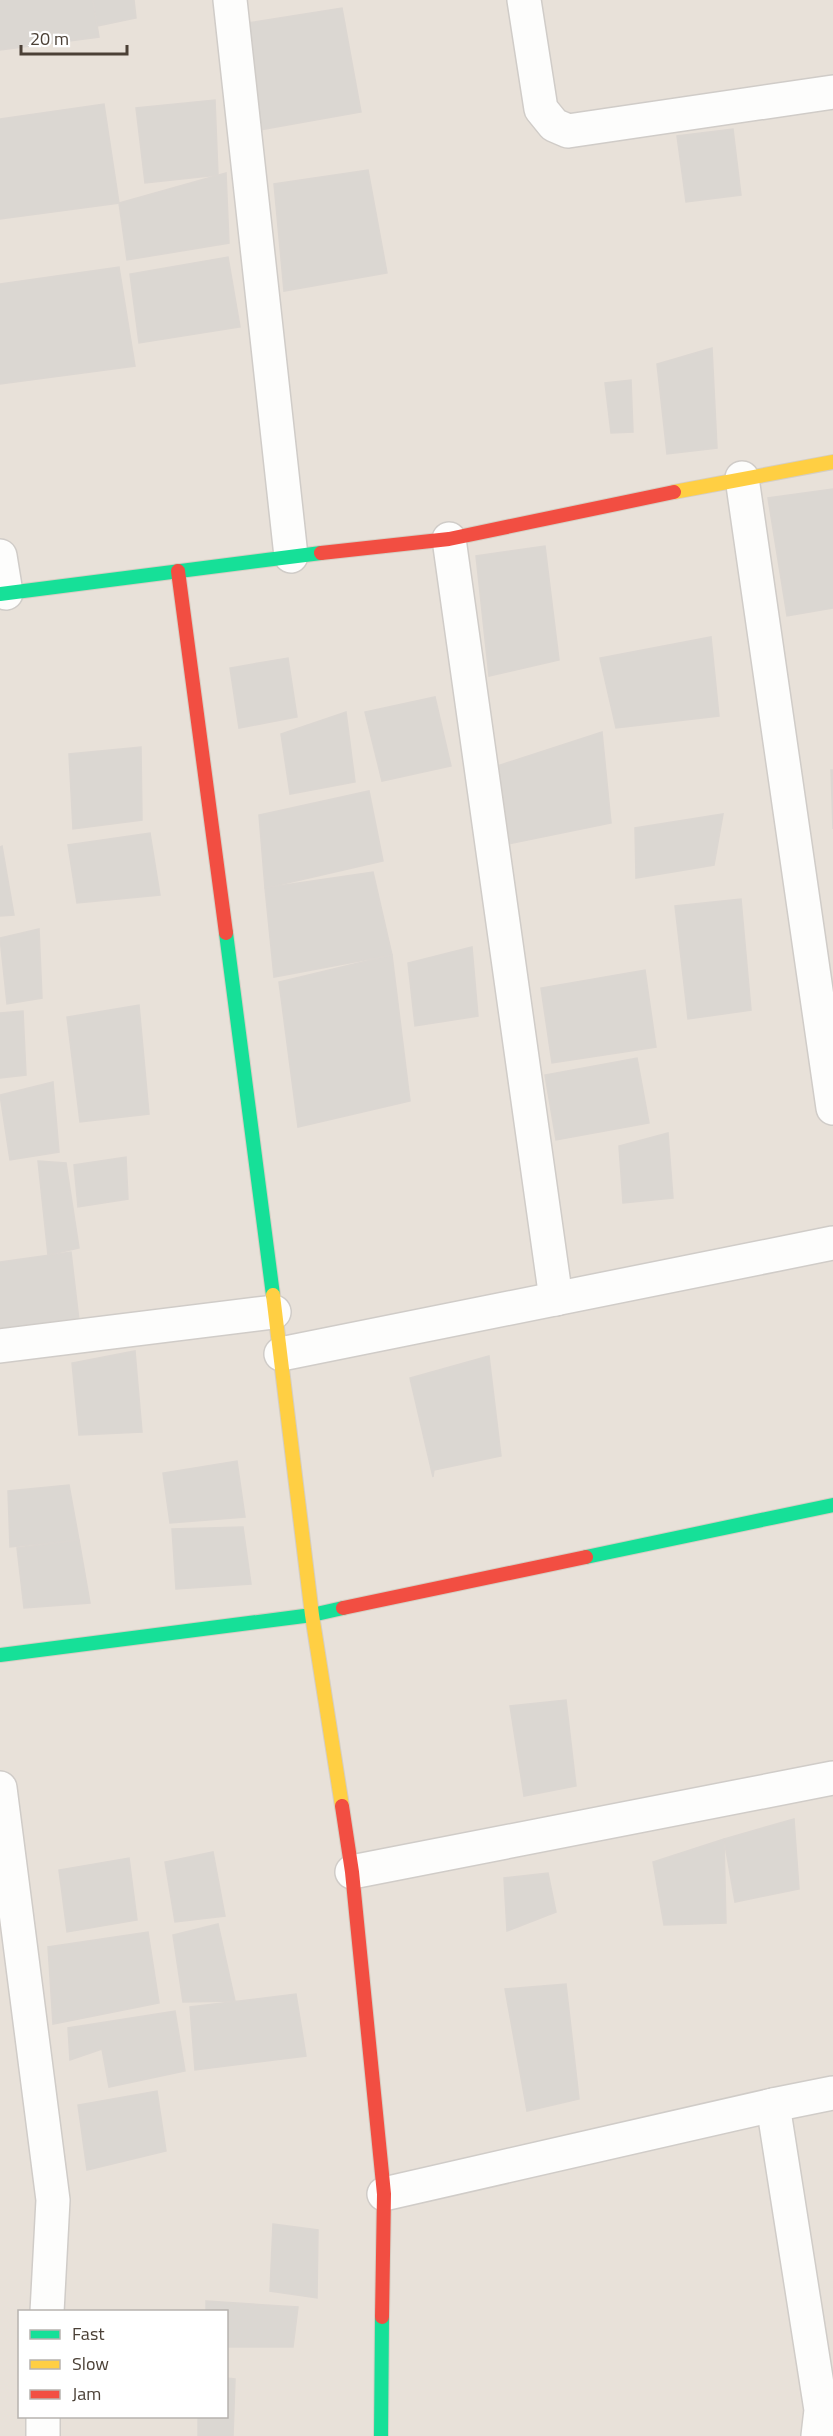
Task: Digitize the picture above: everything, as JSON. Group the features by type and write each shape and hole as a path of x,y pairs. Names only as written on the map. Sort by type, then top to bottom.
{"street":[{"path":"230,0 291,555"},
{"path":"524,0 541,109 554,125 568,131 833,92"},
{"path":"0,556 3,593 291,555 449,538 742,478 833,462"},
{"path":"742,478 833,1108"},
{"path":"449,538 556,1299"},
{"path":"178,571 281,1354 312,1615 352,1872 384,2193 381,2436"},
{"path":"281,1354 833,1244"},
{"path":"0,1346 274,1312"},
{"path":"0,1655 312,1615 833,1505"},
{"path":"352,1872 833,1778"},
{"path":"0,1788 53,2200 47,2310"},
{"path":"384,2193 833,2093"},
{"path":"773,2105 824,2418"},
{"path":"43,2418 43,2436"}],"shaded area":[{"path":"0,0 833,0 833,2436 0,2436"}],"building":[{"path":"0,0 93,0 99,37 0,50"},
{"path":"93,0 134,0 136,18 97,26"},
{"path":"342,8 361,112 259,130 248,23"},
{"path":"215,100 218,175 145,183 136,108"},
{"path":"104,104 119,203 0,219 0,119"},
{"path":"733,129 741,195 686,202 677,136"},
{"path":"368,170 387,273 284,291 274,184"},
{"path":"226,173 229,243 127,260 119,203"},
{"path":"228,257 240,327 139,343 130,274"},
{"path":"119,267 135,366 0,384 0,284"},
{"path":"712,348 717,448 667,454 657,364"},
{"path":"631,380 633,432 611,433 605,383"},
{"path":"833,489 833,608 787,616 768,498"},
{"path":"545,546 559,660 489,676 476,556"},
{"path":"711,637 719,716 616,728 600,658"},
{"path":"288,658 297,717 239,728 230,668"},
{"path":"435,697 451,766 382,781 365,712"},
{"path":"346,712 355,782 290,794 281,734"},
{"path":"602,732 611,823 498,846 488,769"},
{"path":"141,747 142,820 73,829 69,754"},
{"path":"831,770 833,770 833,829"},
{"path":"369,791 383,861 265,888 259,815"},
{"path":"723,814 714,865 636,878 635,828"},
{"path":"150,833 160,895 77,903 68,845"},
{"path":"2,846 14,915 0,916 0,847"},
{"path":"373,872 392,955 274,977 265,888"},
{"path":"741,899 751,1010 688,1019 675,906"},
{"path":"39,929 42,998 7,1004 0,938"},
{"path":"472,947 478,1016 415,1026 408,963"},
{"path":"392,955 410,1101 298,1127 279,982"},
{"path":"645,970 656,1047 552,1063 541,988"},
{"path":"139,1005 149,1114 80,1122 67,1017"},
{"path":"23,1011 26,1075 0,1078 0,1013"},
{"path":"637,1058 649,1123 556,1140 545,1075"},
{"path":"53,1082 59,1152 10,1160 0,1095"},
{"path":"668,1133 673,1198 623,1203 619,1146"},
{"path":"126,1157 128,1199 78,1207 74,1165"},
{"path":"38,1161 66,1163 79,1248 48,1255"},
{"path":"71,1252 80,1329 0,1338 0,1262"},
{"path":"135,1351 142,1432 79,1435 72,1363"},
{"path":"489,1356 501,1456 434,1470 433,1477 410,1378"},
{"path":"237,1461 245,1517 170,1523 163,1473"},
{"path":"69,1485 79,1540 10,1547 8,1491"},
{"path":"243,1527 251,1584 176,1589 172,1529"},
{"path":"79,1540 90,1603 24,1608 17,1548"},
{"path":"566,1700 576,1786 524,1796 510,1706"},
{"path":"794,1819 799,1889 735,1902 724,1839"},
{"path":"724,1839 726,1923 664,1925 653,1862"},
{"path":"213,1852 225,1916 175,1922 165,1862"},
{"path":"129,1858 137,1920 67,1932 59,1870"},
{"path":"548,1873 556,1912 507,1931 504,1878"},
{"path":"218,1924 235,2001 183,2002 173,1935"},
{"path":"148,1932 159,2003 53,2024 48,1947"},
{"path":"566,1984 579,2099 527,2111 505,1989"},
{"path":"296,1994 306,2056 195,2070 190,2007"},
{"path":"175,2011 185,2071 109,2087 102,2049 70,2060 68,2028"},
{"path":"157,2091 166,2151 87,2170 78,2105"},
{"path":"273,2224 318,2230 317,2298 270,2291"},
{"path":"206,2301 298,2307 293,2347 228,2347 228,2310 206,2310"},
{"path":"228,2378 235,2379 233,2436 198,2436 198,2418 228,2418"}],"traffic: fast":[{"path":"0,594 321,553"},
{"path":"226,933 273,1295"},
{"path":"586,1557 833,1505"},
{"path":"0,1655 312,1615 343,1608"},
{"path":"381,2436 382,2317"}],"traffic: slow":[{"path":"674,492 833,462"},
{"path":"273,1295 312,1615 342,1806"}],"traffic: jam":[{"path":"321,553 449,539 674,492"},
{"path":"178,571 226,933"},
{"path":"343,1608 586,1557"},
{"path":"342,1806 352,1872 384,2194 382,2317"}]}
